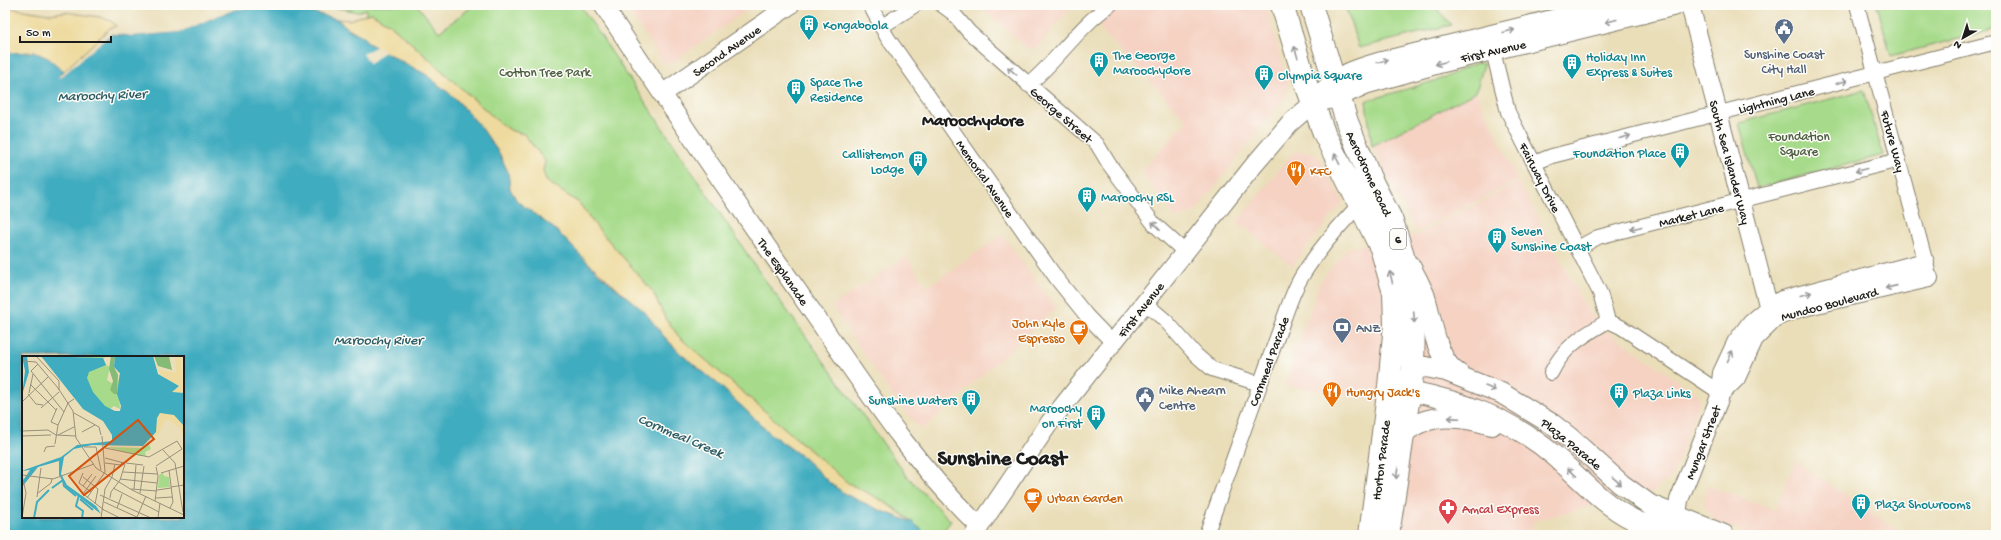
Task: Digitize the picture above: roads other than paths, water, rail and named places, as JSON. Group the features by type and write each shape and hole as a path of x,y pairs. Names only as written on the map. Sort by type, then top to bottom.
{"main road":[{"name":"Aerodrome Road","path":"1282,5 1313,103 1326,137 1382,248 1394,293 1394,324 1389,386"},
{"name":"Aerodrome Road","path":"1311,5 1350,131 1370,178 1392,221 1402,252 1413,309 1413,368 1410,391"},
{"name":"First Avenue","path":"1313,103 1336,88 1352,71 1378,63 1613,5"},
{"name":"First Avenue","path":"1336,88 1365,84 1443,62 1676,5"},
{"path":"1402,252 1424,294 1444,359 1452,370 1461,376"},
{"path":"1389,386 1413,368"},
{"name":"Plaza Parade","path":"1413,368 1433,368 1461,376 1501,393 1552,424 1570,438 1621,484 1650,505 1673,525"},
{"path":"1389,386 1410,391"},
{"name":"Horton Parade","path":"1370,535 1389,386"},
{"name":"Horton Parade","path":"1388,535 1410,391"},
{"name":"Plaza Parade","path":"1410,391 1472,407 1505,422 1532,438 1601,498 1625,515 1639,522 1673,525 1724,535"},
{"path":"1403,434 1412,426 1424,420 1452,418 1488,424 1532,438"}],"street":[{"name":"The Esplanade","path":"603,5 662,94 885,416 976,531"},
{"name":"Second Avenue","path":"662,94 790,5"},
{"name":"Memorial Avenue","path":"870,5 881,27 1057,279 1086,315 1113,343"},
{"path":"881,27 915,5"},
{"name":"George Street","path":"942,5 953,13 969,32 1028,85 1097,144 1109,164 1154,224 1185,252"},
{"path":"1028,85 1041,74 1088,22 1110,5"},
{"name":"South Sea Islander Way","path":"1690,5 1741,201 1773,312"},
{"name":"Future Way","path":"1857,5 1927,270"},
{"name":"Lightning Lane","path":"1534,163 1552,156 1996,42"},
{"name":"Fairway Drive","path":"1493,51 1508,112 1600,293 1608,321"},
{"name":"First Avenue","path":"976,531 1050,422 1282,131 1313,103"},
{"name":"Market Lane","path":"1578,248 1598,238 1899,160"},
{"name":"Cornmeal Parade","path":"1206,535 1284,318 1302,276 1342,224 1360,204"},
{"name":"Mundoo Boulevard","path":"1721,393 1736,378 1754,339 1773,312 1799,308 1927,270"},
{"path":"1145,303 1164,320 1196,355 1212,369 1260,384"},
{"path":"1551,373 1566,349 1608,321"},
{"name":"Mungar Street","path":"1608,321 1621,327 1721,393 1673,525"}],"water":[{"name":"Maroochy River","path":"257,5 285,5 337,19 348,29 363,36 368,43 425,74 455,98 481,127 499,153 508,172 510,189 517,201 556,230 599,274 644,311 666,339 681,354 718,384 772,435 804,458 830,483 845,494 879,510 912,522 928,535 5,535 5,53 34,52 48,58 64,71 58,76 60,78 110,34 132,36 180,32 237,9 251,8"}],"place":[{"name":"Kongaboola","path":"809,41"},
{"name":"Sunshine Coast City Hall","path":"1784,45"},
{"name":"The George Maroochydore","path":"1099,78"},
{"name":"Holiday Inn Express & Suites","path":"1572,80"},
{"name":"Olympia Square","path":"1264,91"},
{"name":"Space The Residence","path":"796,105"},
{"name":"Foundation Place","path":"1680,169"},
{"name":"Callistemon Lodge","path":"918,177"},
{"name":"KFC","path":"1296,187"},
{"name":"Maroochy RSL","path":"1087,213"},
{"name":"Seven Sunshine Coast","path":"1497,254"},
{"name":"ANZ","path":"1342,344"},
{"name":"John Kyle Espresso","path":"1079,346"},
{"name":"Hungry Jack's","path":"1332,408"},
{"name":"Plaza Links","path":"1619,409"},
{"name":"Mike Ahearn Centre","path":"1145,413"},
{"name":"Sunshine Waters","path":"971,416"},
{"name":"Maroochy on First","path":"1096,431"},
{"name":"Urban Garden","path":"1033,514"},
{"name":"Plaza Showrooms","path":"1861,520"},
{"name":"Amcal Express","path":"1448,525"}],"district":[{"name":"Maroochydore","path":"973,119"},
{"name":"Sunshine Coast","path":"1002,457"}],"park label":[{"name":"Cotton Tree Park","path":"545,71"},
{"name":"Foundation Square","path":"1799,142"}],"water label":[{"name":"Cornmeal Creek","path":"681,435"}]}
